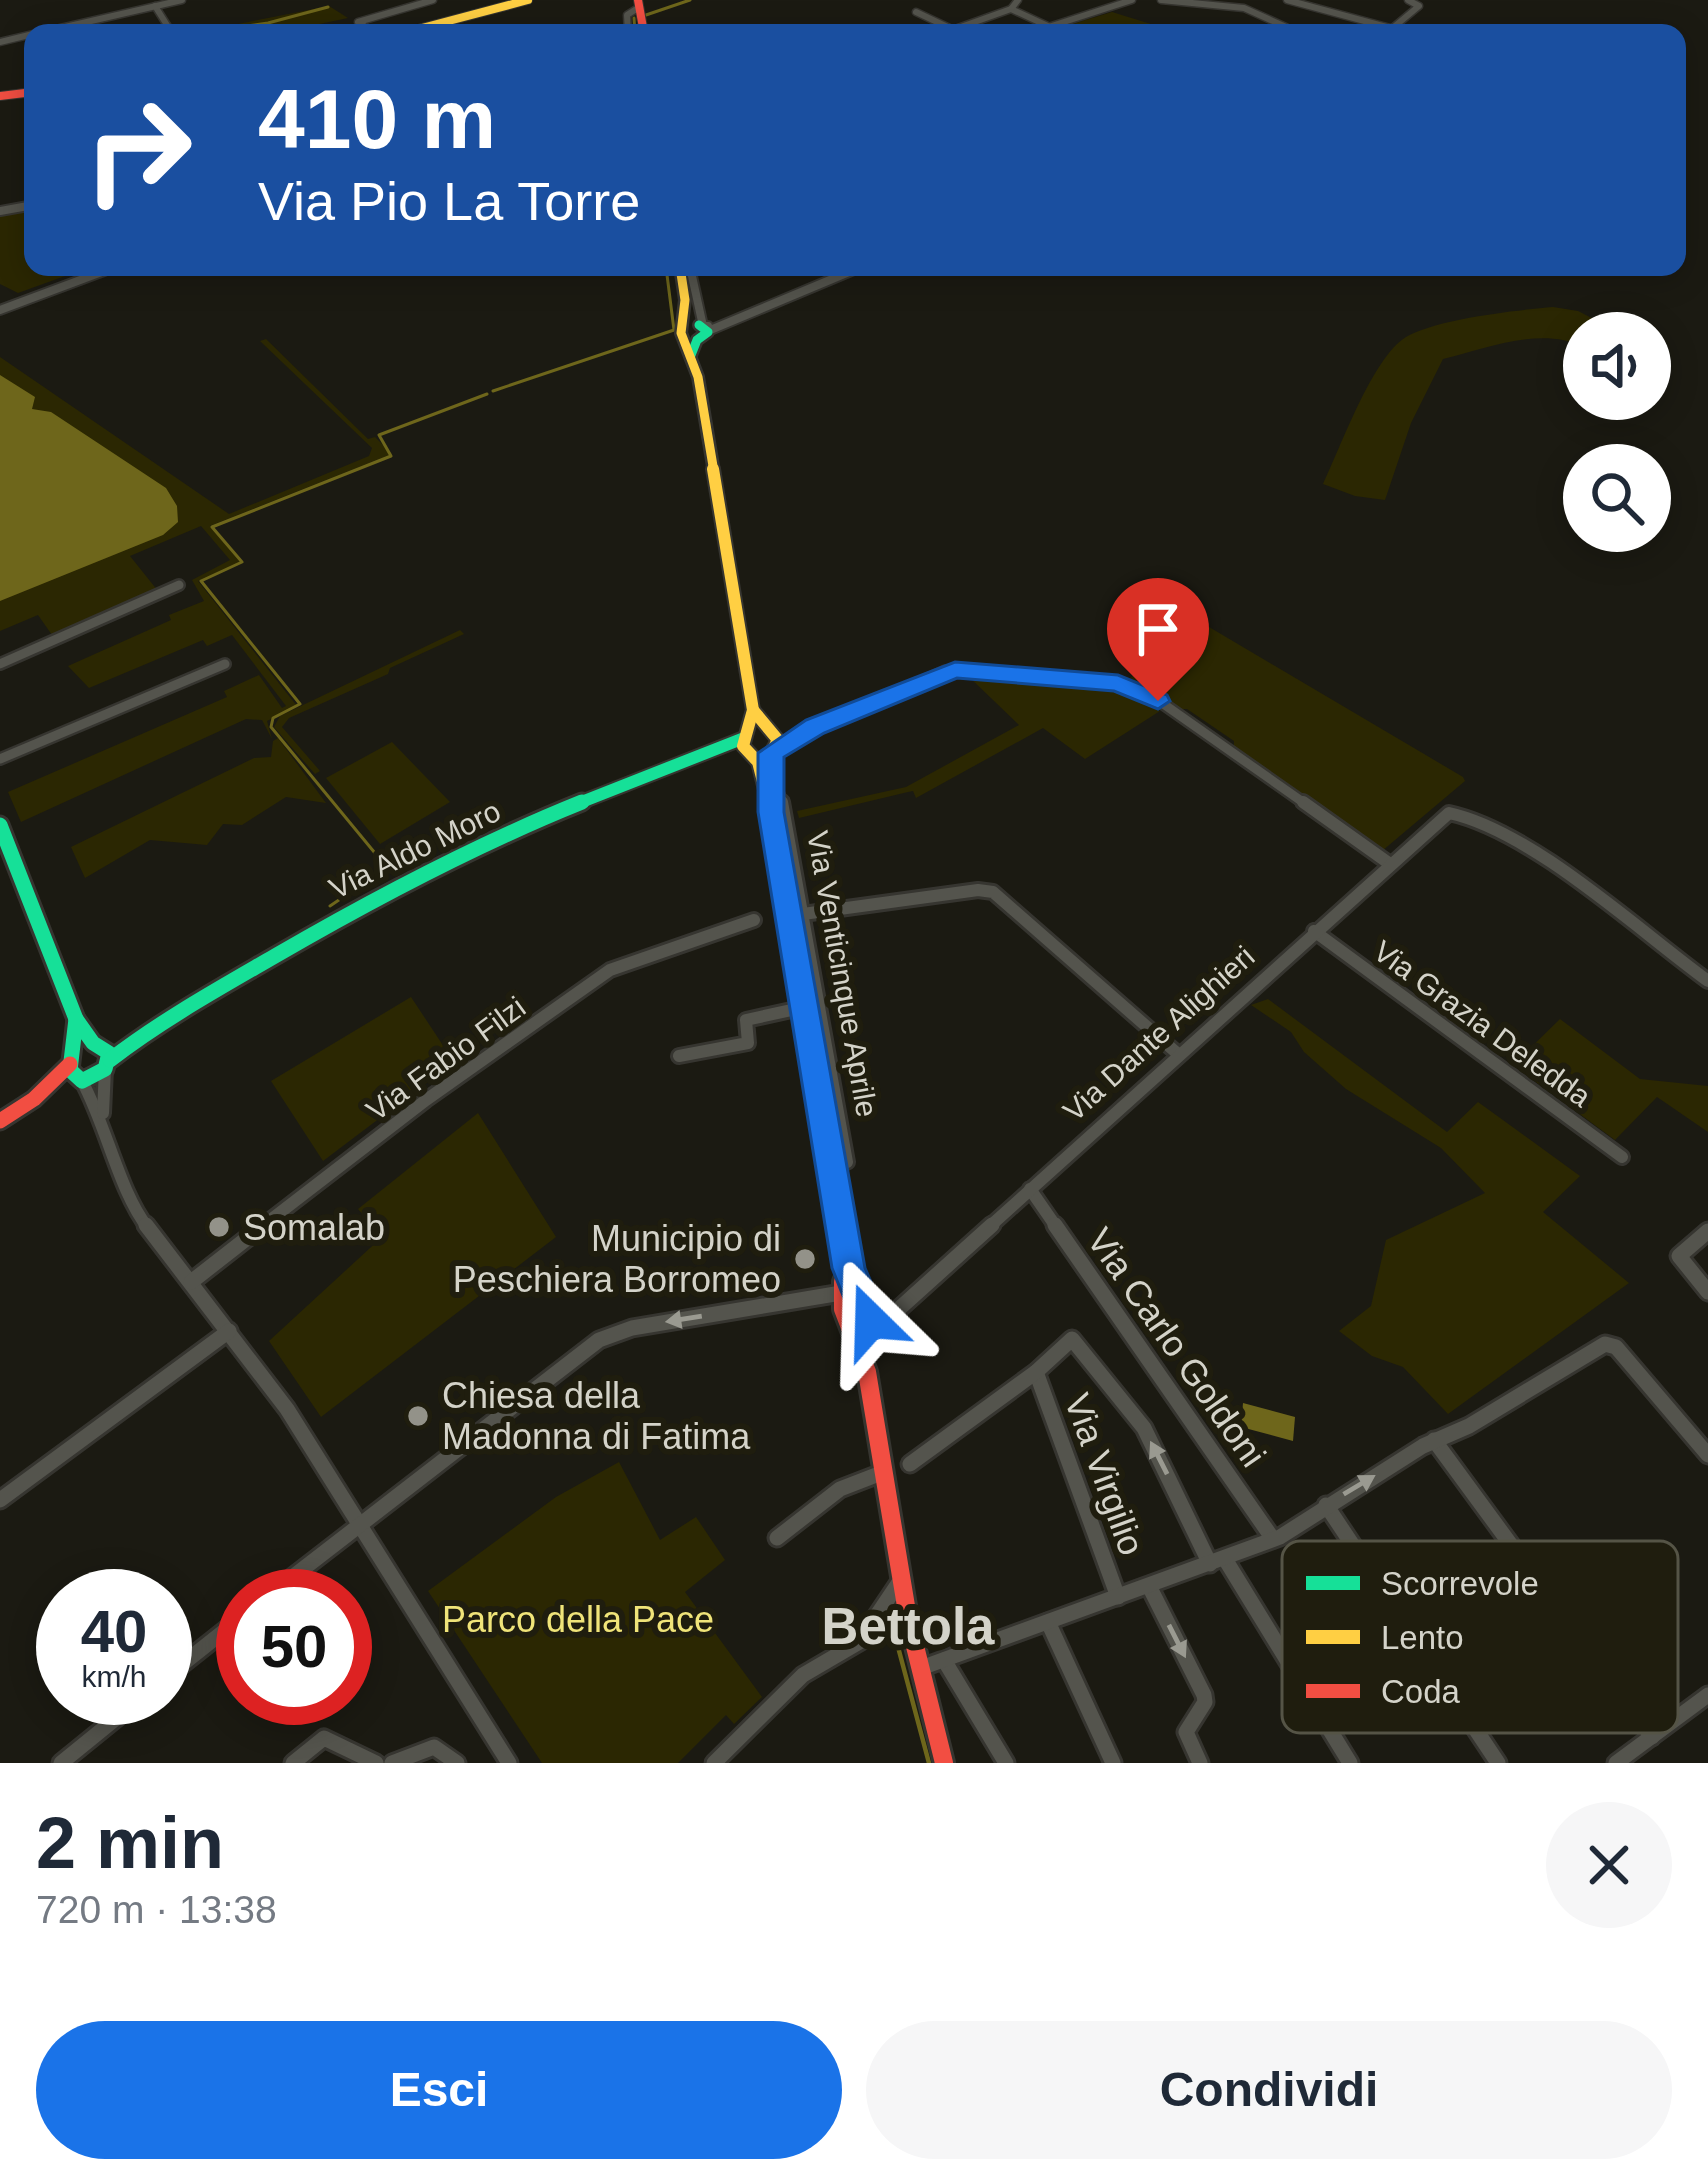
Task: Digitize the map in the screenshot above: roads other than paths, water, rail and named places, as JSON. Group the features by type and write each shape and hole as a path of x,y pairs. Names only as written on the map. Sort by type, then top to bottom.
{"main road":[{"path":"434,24 525,0"},
{"name":"Via Venticinque Aprile","path":"681,276 684,305 698,332 691,362 699,380 753,710 774,781 771,812"},
{"name":"Via Venticinque Aprile","path":"761,743 848,1268"},
{"name":"Via Aldo Moro","path":"103,1056 270,954 495,837 716,752 761,743"},
{"path":"0,825 11,870 76,1019 103,1056"},
{"path":"76,1019 71,1074 81,1080"},
{"path":"34,1099 72,1062 103,1056"},
{"path":"0,1121 34,1099 81,1080 103,1056"},
{"path":"848,1268 841,1294 850,1337 864,1361 909,1613 944,1763"},
{"path":"848,1268 863,1296 871,1334 864,1361"}],"street":[{"path":"78,24 182,0"},
{"path":"392,0 405,8"},
{"path":"361,24 433,0"},
{"path":"974,24 1011,9 1018,0"},
{"path":"1100,0 1118,4"},
{"path":"1058,24 1132,0"},
{"path":"1162,0 1240,4 1284,24"},
{"path":"1287,0 1367,24"},
{"path":"1398,24 1419,6 1408,0"},
{"path":"155,6 166,24"},
{"path":"1011,9 1043,24"},
{"path":"916,12 942,24"},
{"path":"0,310 91,276"},
{"path":"691,276 698,332 838,276"},
{"path":"0,664 179,585"},
{"path":"0,759 225,664"},
{"path":"761,743 815,727 955,670 1131,686 1390,863"},
{"name":"Via Venticinque Aprile","path":"774,781 787,817 848,1162 831,1165"},
{"name":"Via Dante Alighieri","path":"871,1334 1445,815 1462,812 1570,879 1708,981"},
{"path":"803,914 978,890 993,892 1178,1054"},
{"name":"Via Fabio Filzi","path":"191,1282 426,1100 610,970 754,920"},
{"name":"Via Grazia Deledda","path":"1314,931 1622,1157"},
{"path":"679,1056 748,1043 746,1020 805,1007"},
{"path":"103,1056 104,1122"},
{"path":"81,1080 104,1122 128,1199 307,1440 356,1526 509,1763"},
{"name":"Via Carlo Goldoni","path":"1030,1189 1273,1540"},
{"path":"1708,1232 1679,1258 1708,1292"},
{"path":"302,1569 599,1340 632,1328 841,1294 863,1296 878,1308 898,1308"},
{"path":"0,1499 230,1331"},
{"path":"850,1337 860,1340 871,1334"},
{"path":"910,1464 1036,1372 1072,1339 1144,1428 1217,1561 1282,1660"},
{"path":"921,1668 1273,1540 1434,1440 1469,1426 1611,1344 1708,1455"},
{"name":"Via Virgilio","path":"1036,1372 1118,1597"},
{"path":"1434,1440 1508,1541"},
{"path":"777,1538 840,1489 884,1472"},
{"path":"1326,1505 1350,1541"},
{"path":"859,1640 892,1598 901,1571"},
{"path":"1149,1586 1204,1695 1202,1708 1186,1726 1200,1763"},
{"path":"714,1763 803,1675 909,1613"},
{"path":"1048,1622 1113,1763"},
{"path":"192,1657 216,1637"},
{"path":"944,1660 1006,1763"},
{"path":"1678,1718 1708,1695"},
{"path":"61,1763 108,1725"},
{"path":"1330,1733 1350,1763"},
{"path":"1478,1733 1498,1763"},
{"path":"1649,1733 1652,1737"},
{"path":"1616,1763 1657,1733"},
{"path":"293,1763 324,1738 376,1763"},
{"path":"392,1763 422,1746 439,1747 457,1763"}],"waterway":[{"path":"646,15 690,0"},
{"path":"261,24 328,7"},
{"path":"634,18 634,24"},
{"path":"493,391 674,330 667,276"},
{"path":"330,906 380,872 384,864 271,727 273,718 300,704 201,581 242,562 212,527 391,456 379,435 487,394"},
{"path":"894,1632 929,1763"}],"place":[{"name":"Somalab","path":"219,1227"},
{"name":"Municipio di Peschiera Borromeo","path":"805,1259"},
{"name":"Chiesa della Madonna di Fatima","path":"418,1416"}],"district":[{"name":"Bettola","path":"908,1626"}],"park label":[{"name":"Parco della Pace","path":"578,1619"}]}
